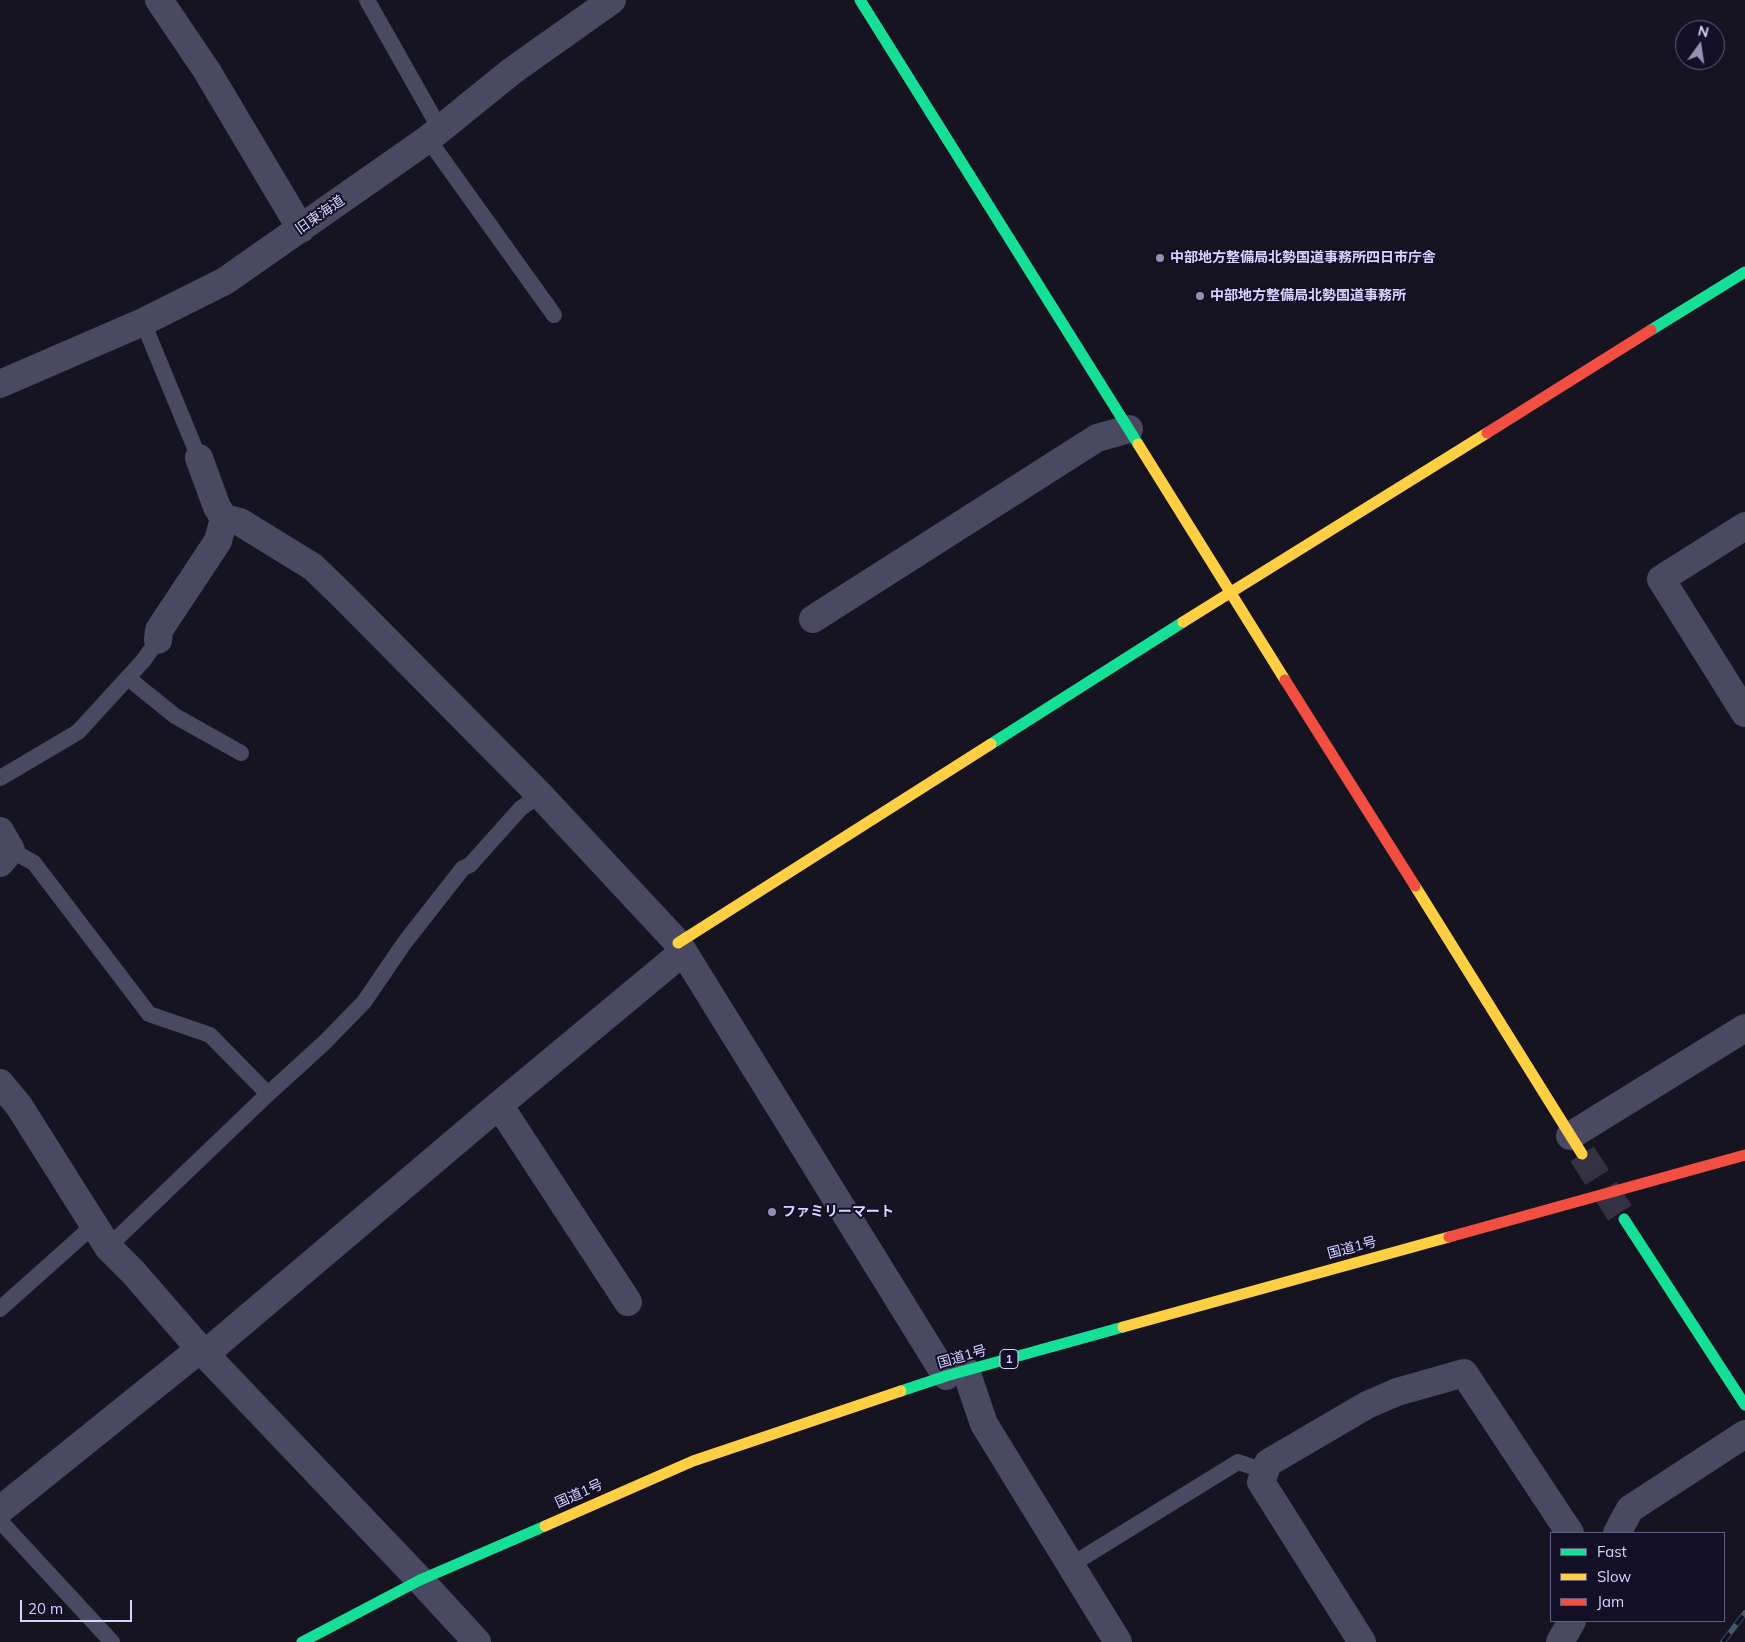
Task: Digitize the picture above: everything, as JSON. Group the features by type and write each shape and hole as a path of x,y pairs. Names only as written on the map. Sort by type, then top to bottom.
{"main road":[{"path":"860,0 1576,1145"},
{"path":"680,948 1230,592 1745,272"},
{"name":"国道1号","path":"302,1642 420,1580 693,1461 956,1374 1745,1155"},
{"path":"1624,1219 1745,1405"}],"street":[{"path":"159,0 207,71 301,229"},
{"name":"旧東海道","path":"0,384 143,322 225,281 434,134 512,70 612,0"},
{"path":"813,619 1097,438 1129,429"},
{"path":"199,458 217,507 224,518 240,522 313,567 540,796 680,948 956,1374 984,1424 1118,1642"},
{"path":"158,640 159,630 218,541 224,518"},
{"path":"1745,526 1661,579 1745,713"},
{"path":"0,1510 202,1351 499,1105 680,948"},
{"path":"1576,1145 1745,1028"},
{"path":"0,1083 19,1106 101,1236 202,1351 477,1642"},
{"path":"499,1105 628,1302"},
{"path":"1362,1642 1261,1482 1268,1463 1367,1405 1397,1392 1464,1373 1569,1532"},
{"path":"1618,1532 1630,1509 1745,1434"},
{"path":"1560,1642 1571,1622"}],"lane":[{"path":"367,0 434,134 554,315"},
{"path":"143,322 199,458"},
{"path":"0,778 78,732 143,661 158,640"},
{"path":"128,678 175,716 241,753"},
{"path":"0,1310 101,1236 268,1094 324,1043 364,1002 405,942 463,868 470,865 521,808 540,796"},
{"path":"4,848 34,863 149,1014 210,1035 268,1094"},
{"path":"1071,1565 1238,1462 1264,1471"},
{"path":"0,1521 112,1642"}],"tunnel":[{"path":"1582,1154 1624,1219"}],"railway":[{"path":"1723,1642 1745,1613"}],"traffic: fast":[{"path":"860,0 1138,444"},
{"path":"1651,330 1745,272"},
{"path":"991,744 1183,622"},
{"path":"1624,1219 1745,1405"},
{"path":"901,1391 946,1376 1123,1327"},
{"path":"302,1642 420,1580 545,1526"}],"traffic: slow":[{"path":"1183,622 1487,433"},
{"path":"1138,444 1285,680"},
{"path":"678,943 991,744"},
{"path":"1415,886 1582,1154"},
{"path":"1123,1327 1449,1237"},
{"path":"545,1526 693,1461 901,1391"}],"traffic: jam":[{"path":"1487,433 1651,330"},
{"path":"1285,680 1415,886"},
{"path":"1449,1237 1745,1155"}],"place":[{"name":"中部地方整備局北勢国道事務所四日市庁舎","path":"1160,258"},
{"name":"中部地方整備局北勢国道事務所","path":"1200,296"},
{"name":"ファミリーマート","path":"772,1212"}]}
